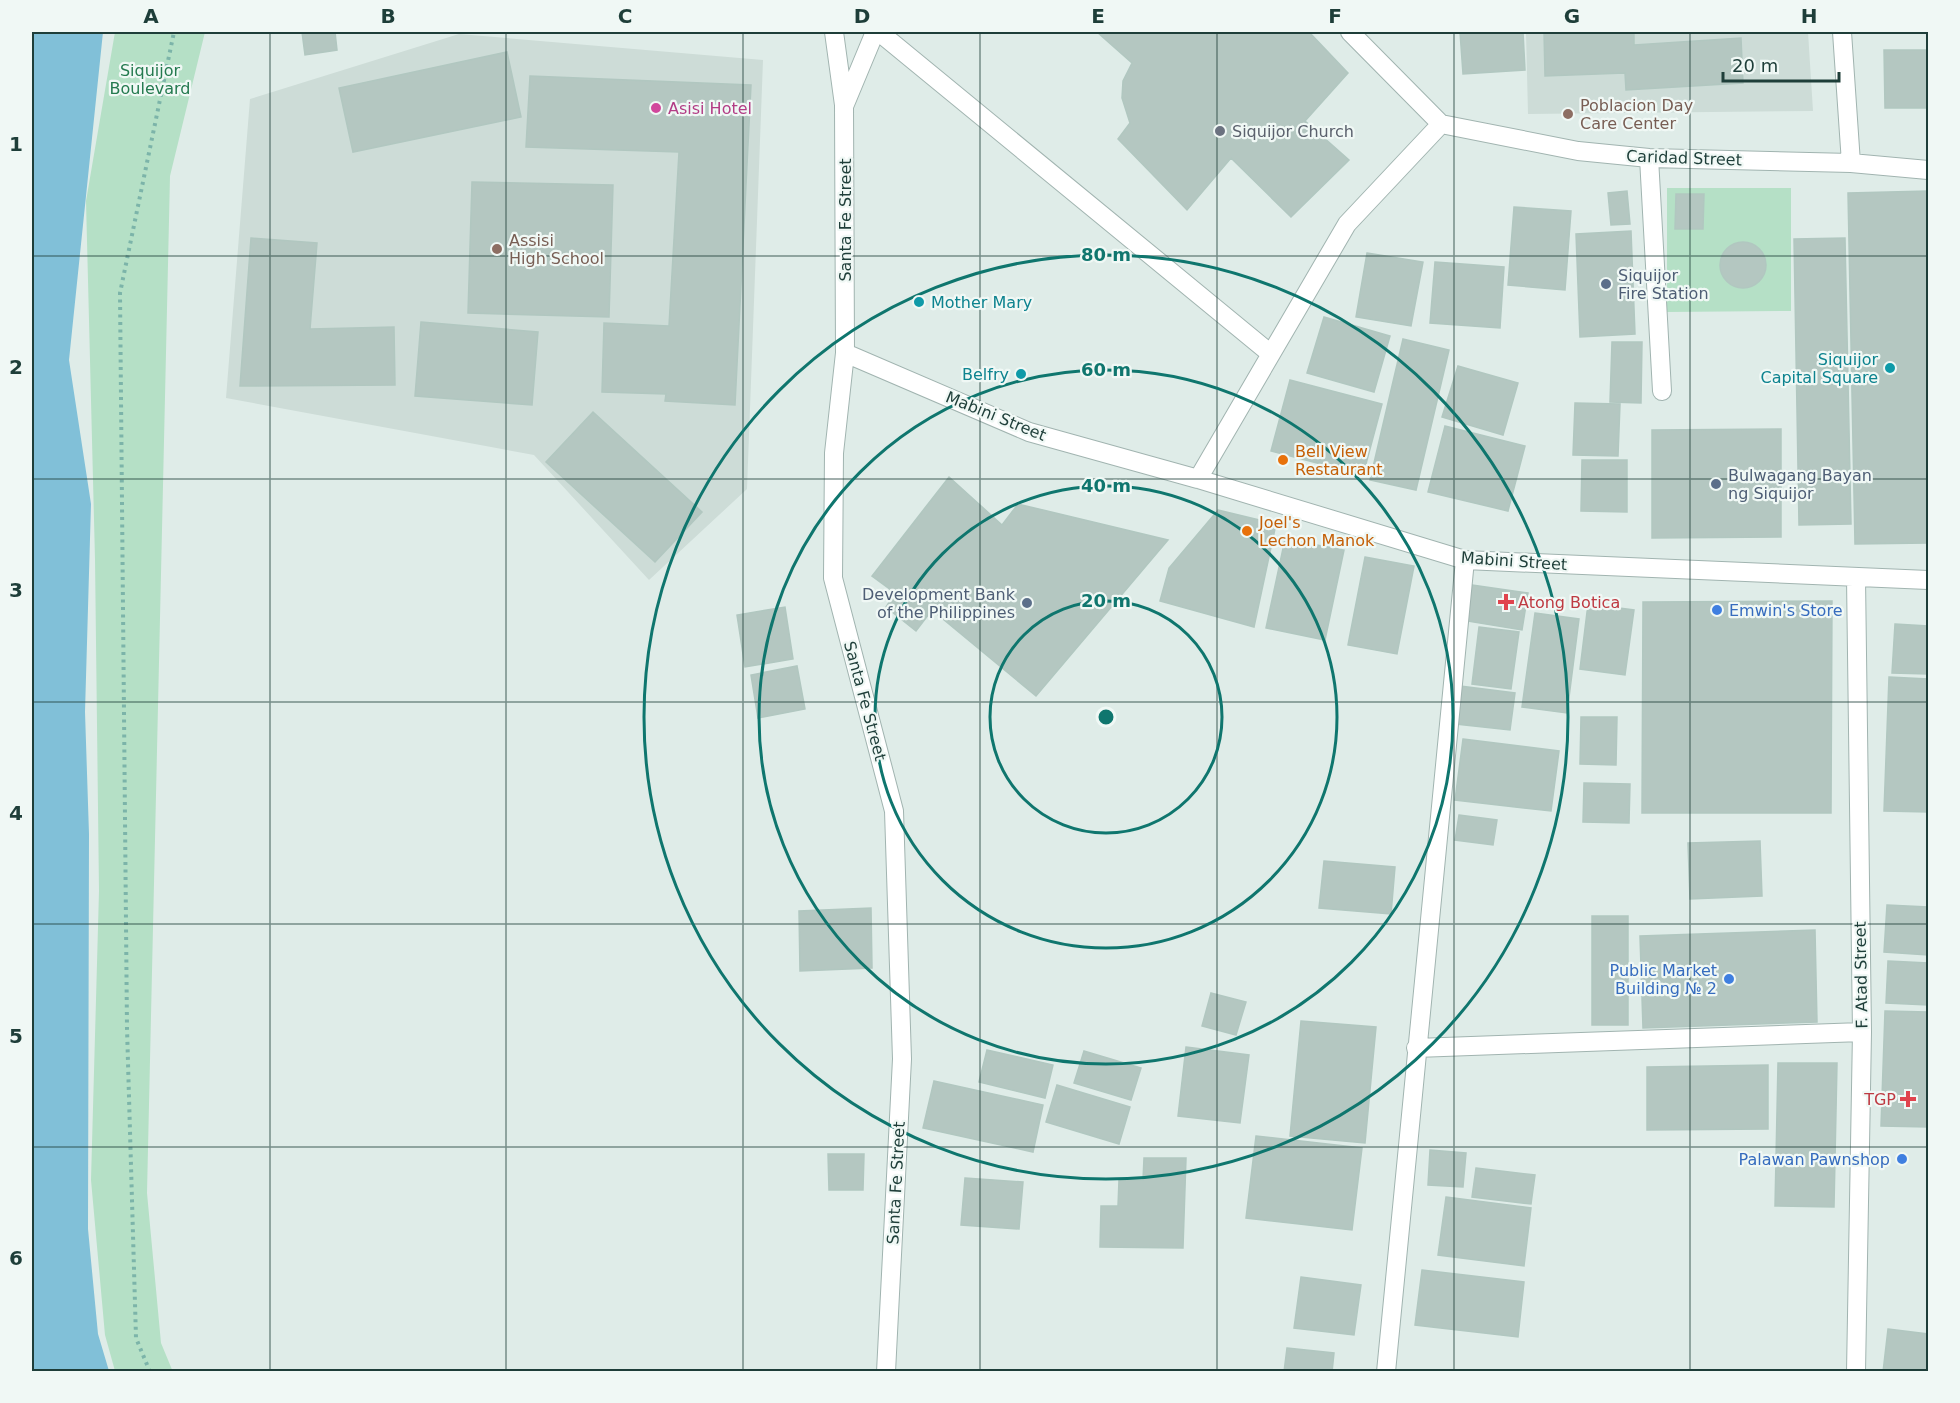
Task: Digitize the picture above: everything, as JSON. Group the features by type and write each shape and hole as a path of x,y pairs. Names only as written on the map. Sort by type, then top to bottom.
{"street":[{"name":"Santa Fe Street","path":"834,32 844,105 845,353 834,453 833,578 894,811 902,1059 886,1371"},
{"path":"844,105 877,32 1271,354"},
{"path":"1198,480 1347,224 1442,124 1350,32"},
{"path":"1842,32 1851,163"},
{"name":"Caridad Street","path":"1442,124 1578,151 1649,158 1851,163 1929,170"},
{"path":"1649,158 1662,391"},
{"name":"Mabini Street","path":"845,353 1029,432 1465,560 1929,580"},
{"path":"1386,1371 1465,560"},
{"name":"F. Atad Street","path":"1856,578 1862,1032 1856,1371"},
{"path":"1416,1048 1862,1032"}],"path":[{"path":"150,1371 136,1338 129,1112 120,293 174,32"}],"shaded area":[{"path":"1526,32 1808,32 1813,111 1528,114"},
{"name":"Assisi High School","path":"459,34 763,60 747,489 649,580 534,455 226,398 250,99"}],"green space":[{"name":"Siquijor Boulevard","path":"115,32 205,32 170,176 147,1193 161,1343 173,1372 115,1371 105,1335 91,1180 99,891 95,559 86,201"},
{"path":"1667,188 1791,188 1791,311 1667,312"}],"water":[{"path":"32,32 103,32 69,360 91,504 85,712 89,834 88,1229 98,1334 109,1371 32,1371"}],"building":[{"path":"302,32 335,32 337,50 305,55"},
{"name":"Siquijor Church","path":"1097,32 1309,32 1348,73 1305,121 1349,160 1291,217 1231,158 1187,210 1118,139 1130,123 1122,98 1123,81 1132,63"},
{"path":"1460,32 1523,32 1525,70 1463,74"},
{"path":"1544,32 1634,32 1634,45 1741,38 1743,83 1626,90 1625,73 1545,76"},
{"path":"1884,50 1928,50 1928,108 1885,108"},
{"path":"507,52 521,117 353,152 339,88"},
{"path":"530,76 751,85 735,405 665,401 666,394 602,392 604,323 669,326 679,152 526,147"},
{"path":"472,182 613,185 609,317 468,313"},
{"path":"1627,191 1630,224 1611,225 1608,193"},
{"name":"Siquijor Capital Square","path":"1928,191 1928,543 1855,544 1848,193"},
{"path":"1676,194 1704,194 1703,229 1675,229"},
{"path":"1514,207 1571,211 1565,290 1508,285"},
{"name":"Siquijor Fire Station","path":"1631,231 1635,334 1580,337 1576,234"},
{"path":"251,238 317,243 310,329 394,327 395,385 240,386"},
{"path":"1845,238 1851,524 1799,525 1794,239"},
{"path":"1743,242 1759,249 1766,265 1759,281 1743,288 1727,281 1720,265 1727,249"},
{"path":"1367,253 1423,262 1411,326 1356,317"},
{"path":"1435,262 1504,267 1500,328 1430,323"},
{"path":"1324,317 1390,336 1374,392 1307,373"},
{"path":"421,322 538,332 532,405 415,396"},
{"path":"1403,339 1449,350 1416,490 1370,480"},
{"path":"1612,342 1642,342 1641,403 1610,402"},
{"path":"1458,366 1518,383 1503,435 1442,417"},
{"path":"1290,380 1382,404 1363,475 1271,451"},
{"path":"1575,403 1620,404 1618,456 1573,455"},
{"path":"593,412 702,512 655,562 546,462"},
{"path":"1445,426 1525,446 1508,511 1428,492"},
{"name":"Bulwagang Bayan ng Siquijor","path":"1781,429 1781,537 1652,538 1652,430"},
{"path":"1582,460 1627,460 1627,512 1581,511"},
{"path":"949,477 1002,525 1018,504 1168,540 1036,696 932,610 916,631 886,607 895,593 872,576"},
{"path":"1218,510 1276,524 1254,627 1160,601 1169,568"},
{"path":"1285,539 1344,550 1325,640 1266,628"},
{"path":"1365,557 1414,566 1397,654 1348,645"},
{"path":"1472,585 1528,593 1522,630 1467,621"},
{"path":"1832,601 1831,813 1642,813 1643,602"},
{"path":"1588,604 1634,610 1625,675 1580,669"},
{"path":"785,607 793,659 745,667 737,615"},
{"path":"1535,613 1579,619 1567,713 1522,707"},
{"path":"1895,624 1928,626 1928,674 1892,673"},
{"path":"1479,627 1519,632 1511,689 1472,684"},
{"path":"797,666 805,709 758,718 751,675"},
{"path":"1889,677 1928,679 1928,812 1884,811"},
{"path":"1460,686 1515,693 1510,730 1456,724"},
{"path":"1581,717 1617,717 1616,765 1580,764"},
{"path":"1463,739 1559,751 1551,811 1455,800"},
{"path":"1584,783 1630,784 1629,823 1583,822"},
{"path":"1459,815 1497,820 1493,845 1455,840"},
{"path":"1760,841 1762,896 1690,899 1688,843"},
{"path":"1324,861 1395,867 1391,914 1319,908"},
{"path":"1887,905 1928,907 1928,955 1884,952"},
{"path":"871,908 872,968 800,971 799,911"},
{"path":"1592,916 1628,916 1628,1025 1592,1025"},
{"name":"Public Market Building № 2","path":"1815,930 1817,1022 1643,1028 1640,936"},
{"path":"1888,961 1928,963 1928,1005 1886,1003"},
{"path":"1211,993 1246,1002 1236,1035 1202,1026"},
{"path":"1885,1011 1928,1012 1928,1127 1881,1126"},
{"path":"1301,1021 1376,1027 1365,1143 1290,1136"},
{"path":"1186,1047 1249,1055 1240,1123 1178,1116"},
{"path":"987,1050 1053,1065 1045,1098 979,1082"},
{"path":"1084,1051 1141,1068 1131,1100 1074,1083"},
{"path":"1778,1063 1837,1063 1834,1207 1775,1206"},
{"path":"1768,1065 1768,1129 1647,1130 1647,1067"},
{"path":"934,1081 1043,1105 1033,1152 923,1128"},
{"path":"1057,1085 1130,1107 1119,1144 1046,1122"},
{"path":"1256,1136 1362,1148 1352,1230 1246,1218"},
{"path":"1430,1150 1466,1153 1463,1187 1428,1185"},
{"path":"828,1154 864,1154 863,1190 829,1190"},
{"path":"1144,1158 1186,1158 1183,1248 1100,1247 1101,1206 1118,1206 1119,1180 1143,1180"},
{"path":"1476,1168 1535,1175 1531,1204 1472,1197"},
{"path":"965,1178 1023,1182 1019,1229 961,1225"},
{"path":"1446,1197 1531,1208 1524,1266 1438,1255"},
{"path":"1422,1270 1524,1282 1518,1337 1415,1325"},
{"path":"1301,1277 1361,1285 1354,1335 1294,1328"},
{"path":"1888,1329 1928,1334 1928,1372 1883,1372"},
{"path":"1287,1348 1334,1353 1332,1372 1284,1372"}],"place":[{"name":"Asisi Hotel","path":"656,108"},
{"name":"Poblacion Day Care Center","path":"1568,114"},
{"name":"Siquijor Church","path":"1220,131"},
{"name":"Assisi High School","path":"497,249"},
{"name":"Siquijor Fire Station","path":"1606,284"},
{"name":"Mother Mary","path":"919,302"},
{"name":"Siquijor Capital Square","path":"1890,368"},
{"name":"Belfry","path":"1021,374"},
{"name":"Bell View Restaurant","path":"1283,460"},
{"name":"Bulwagang Bayan ng Siquijor","path":"1716,484"},
{"name":"Joel's Lechon Manok","path":"1247,531"},
{"name":"Atong Botica","path":"1506,602"},
{"name":"Development Bank of the Philippines","path":"1027,603"},
{"name":"Emwin's Store","path":"1717,610"},
{"name":"Public Market Building № 2","path":"1729,979"},
{"name":"TGP","path":"1908,1099"},
{"name":"Palawan Pawnshop","path":"1902,1159"}]}
